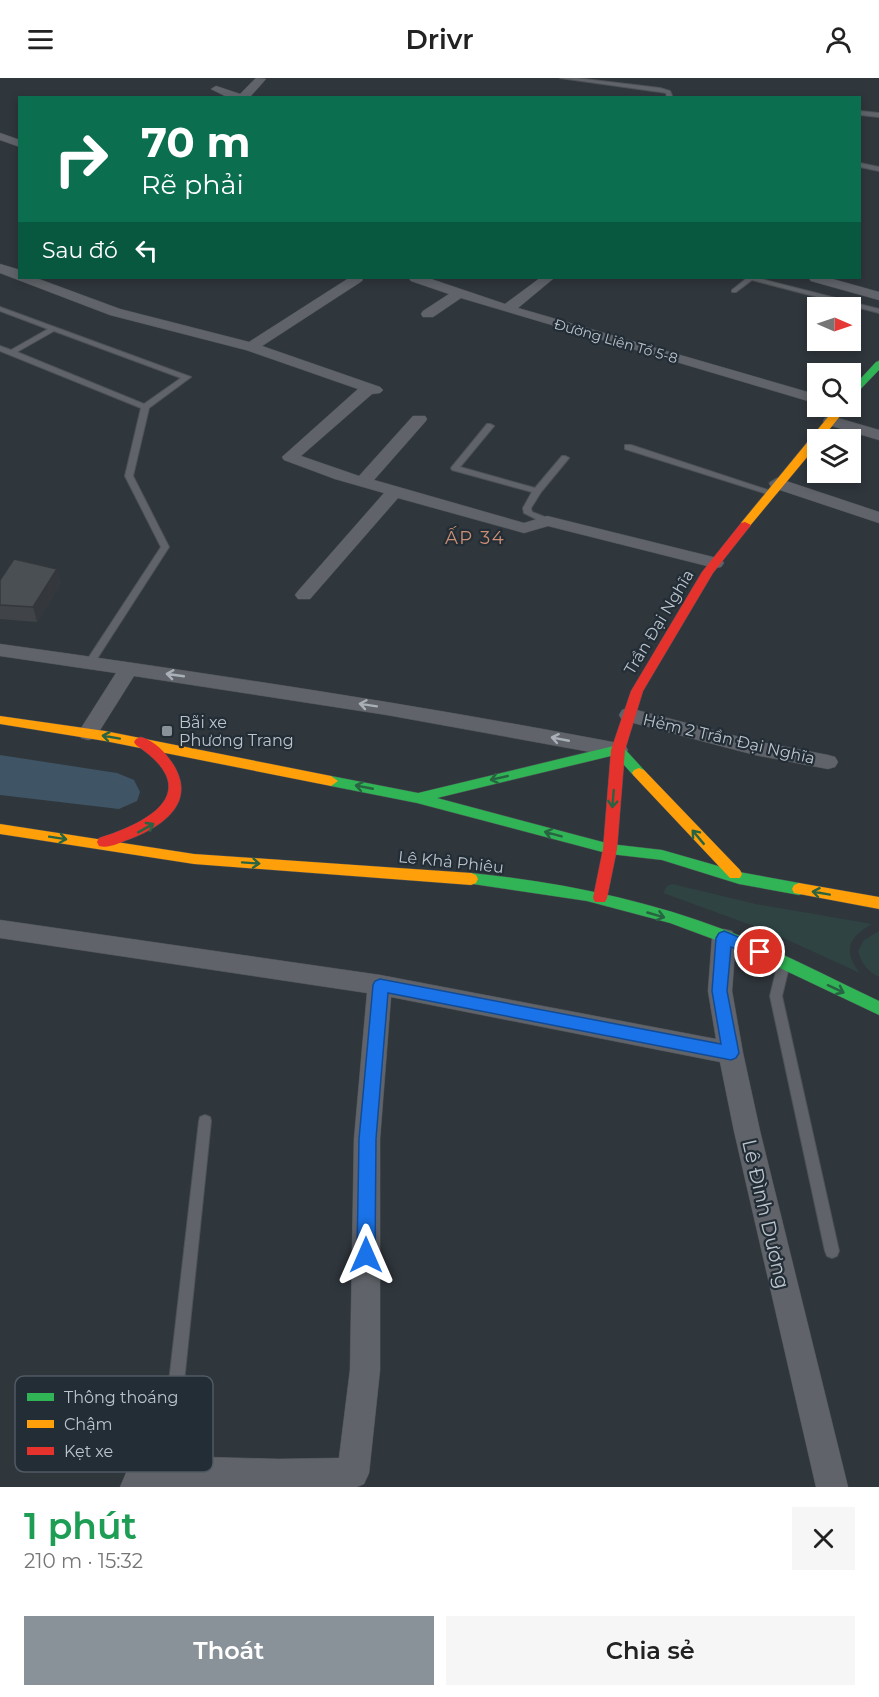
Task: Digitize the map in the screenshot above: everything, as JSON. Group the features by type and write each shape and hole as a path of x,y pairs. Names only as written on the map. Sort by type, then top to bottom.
{"main road":[{"name":"Trần Đại Nghĩa","path":"861,386 877,368"},
{"name":"Trần Đại Nghĩa","path":"600,898 610,849 618,750 637,691 716,563 773,487 833,417"},
{"path":"0,720 141,742 417,798 610,849 662,855 739,878 879,903"},
{"path":"91,844 114,840 141,831 154,824 170,806 175,791 172,773 158,753 141,742"},
{"path":"417,798 618,750 708,849 739,878"},
{"name":"Lê Khả Phiêu","path":"0,829 194,859 484,880 600,898 699,927 879,1008"},
{"path":"610,849 652,868"}],"street":[{"path":"243,96 261,79"},
{"path":"216,88 236,96"},
{"path":"0,136 18,143"},
{"path":"0,268 18,274"},
{"path":"28,279 115,312 251,347 372,389 290,457 363,482 524,528 547,521 716,563"},
{"path":"251,347 355,279"},
{"name":"Đường Liên Tổ 5-8","path":"419,279 507,309 807,397"},
{"path":"507,309 547,279"},
{"path":"820,279 879,296"},
{"path":"428,314 459,293"},
{"path":"854,417 879,435"},
{"path":"363,482 419,419"},
{"path":"773,487 879,518"},
{"path":"304,595 395,491"},
{"path":"0,650 430,715 618,750"},
{"path":"88,733 129,668"},
{"name":"Hẻm 2 Trần Đại Nghĩa","path":"629,714 755,748 828,762"},
{"path":"0,929 380,985 731,1053"},
{"name":"Lê Đình Dương","path":"724,938 720,991 731,1053 747,1131 832,1487"},
{"path":"136,1487 140,1477 166,1472 357,1480 365,1370 367,1139 380,985"}],"lane":[{"path":"563,78 660,90 668,92 669,96"},
{"path":"861,113 879,115"},
{"path":"861,165 879,169"},
{"path":"734,291 750,279"},
{"path":"755,279 879,311"},
{"path":"0,309 187,377 146,407 129,476 165,547 90,663"},
{"path":"11,353 53,328"},
{"path":"0,348 146,407"},
{"path":"490,426 455,468 537,491"},
{"path":"628,447 773,487"},
{"path":"547,521 532,516 526,511 537,491 565,458"},
{"path":"784,964 776,996 832,1251"},
{"path":"177,1376 205,1121"}],"green space":[{"path":"672,884 756,904 872,924 853,939 851,945 851,957 860,973 770,932 663,893 667,886"},
{"path":"879,931 879,977 866,967 858,951 864,940"}],"water":[{"path":"0,755 117,773 134,780 140,792 137,801 119,809 0,795"}],"building":[{"path":"14,559 57,569 33,607 0,605 0,580"}],"traffic: fast":[{"path":"861,384 879,364"},
{"path":"422,797 618,750 639,773"},
{"path":"331,781 417,798 610,849 662,855 739,878 799,889"},
{"path":"471,879 558,890 644,909 745,945 879,1008"}],"traffic: slow":[{"path":"745,525 834,417"},
{"path":"0,720 105,736 331,781"},
{"path":"639,773 735,874"},
{"path":"0,829 194,859 471,879"},
{"path":"799,889 879,903"}],"traffic: jam":[{"path":"600,898 610,849 618,750 637,691 708,572 745,525"},
{"path":"104,842 119,838 149,824 171,803 175,790 173,775 161,756 141,742"}],"place":[{"name":"Bãi xe Phương Trang","path":"167,731"}],"district":[{"name":"ẤP 34","path":"475,538"}],"route":[{"path":"366,1255 367,1139 380,985 731,1053 720,991 724,938 760,952"}]}
